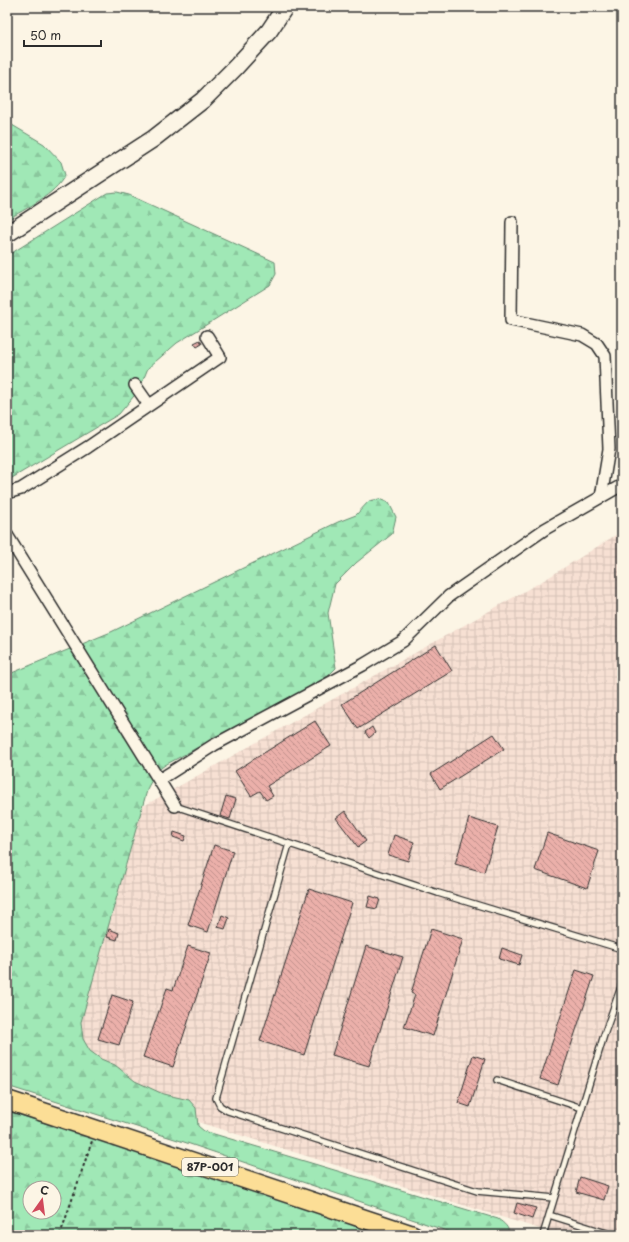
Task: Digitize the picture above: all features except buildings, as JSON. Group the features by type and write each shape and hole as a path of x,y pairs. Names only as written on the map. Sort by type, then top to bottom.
{"main road":[{"path":"7,234 153,138 203,100 269,31 285,7"},
{"name":"87Р-001","path":"7,1100 413,1235"}],"street":[{"path":"512,222 511,320 582,335 597,344 605,356 609,449 601,497"},
{"path":"7,493 21,489 81,451 220,357 207,336"},
{"path":"135,385 149,405"},
{"path":"159,780 214,745 363,665 403,641 449,596 545,529 622,485"},
{"path":"7,535 176,806"}],"lane":[{"path":"176,806 438,893 622,948"},
{"path":"289,844 216,1098 220,1106 228,1111 477,1191 554,1198"},
{"path":"543,1235 604,1035 622,984"},
{"path":"497,1080 582,1108"},
{"path":"549,1215 612,1235"}],"path":[{"path":"60,1235 96,1129"}],"shaded area":[{"path":"622,531 622,1235 559,1235 188,1119 44,1071 142,807 546,579"}],"green space":[{"path":"7,122 44,144 61,162 65,175 47,195 7,220"},
{"path":"117,192 129,195 275,262 276,274 270,285 177,343 148,368 139,390 119,414 7,481 7,256 107,193"},
{"path":"379,499 389,503 396,517 392,534 356,563 335,584 328,613 336,668 328,676 314,685 165,765 157,771 148,787 81,1022 83,1039 90,1051 101,1059 115,1065 135,1081 163,1094 189,1100 196,1108 198,1126 204,1131 498,1219 506,1226 509,1235 459,1235 181,1141 7,1086 7,675 111,632 338,522 356,515 369,501"},
{"path":"7,1111 174,1163 387,1235 7,1235"}]}
